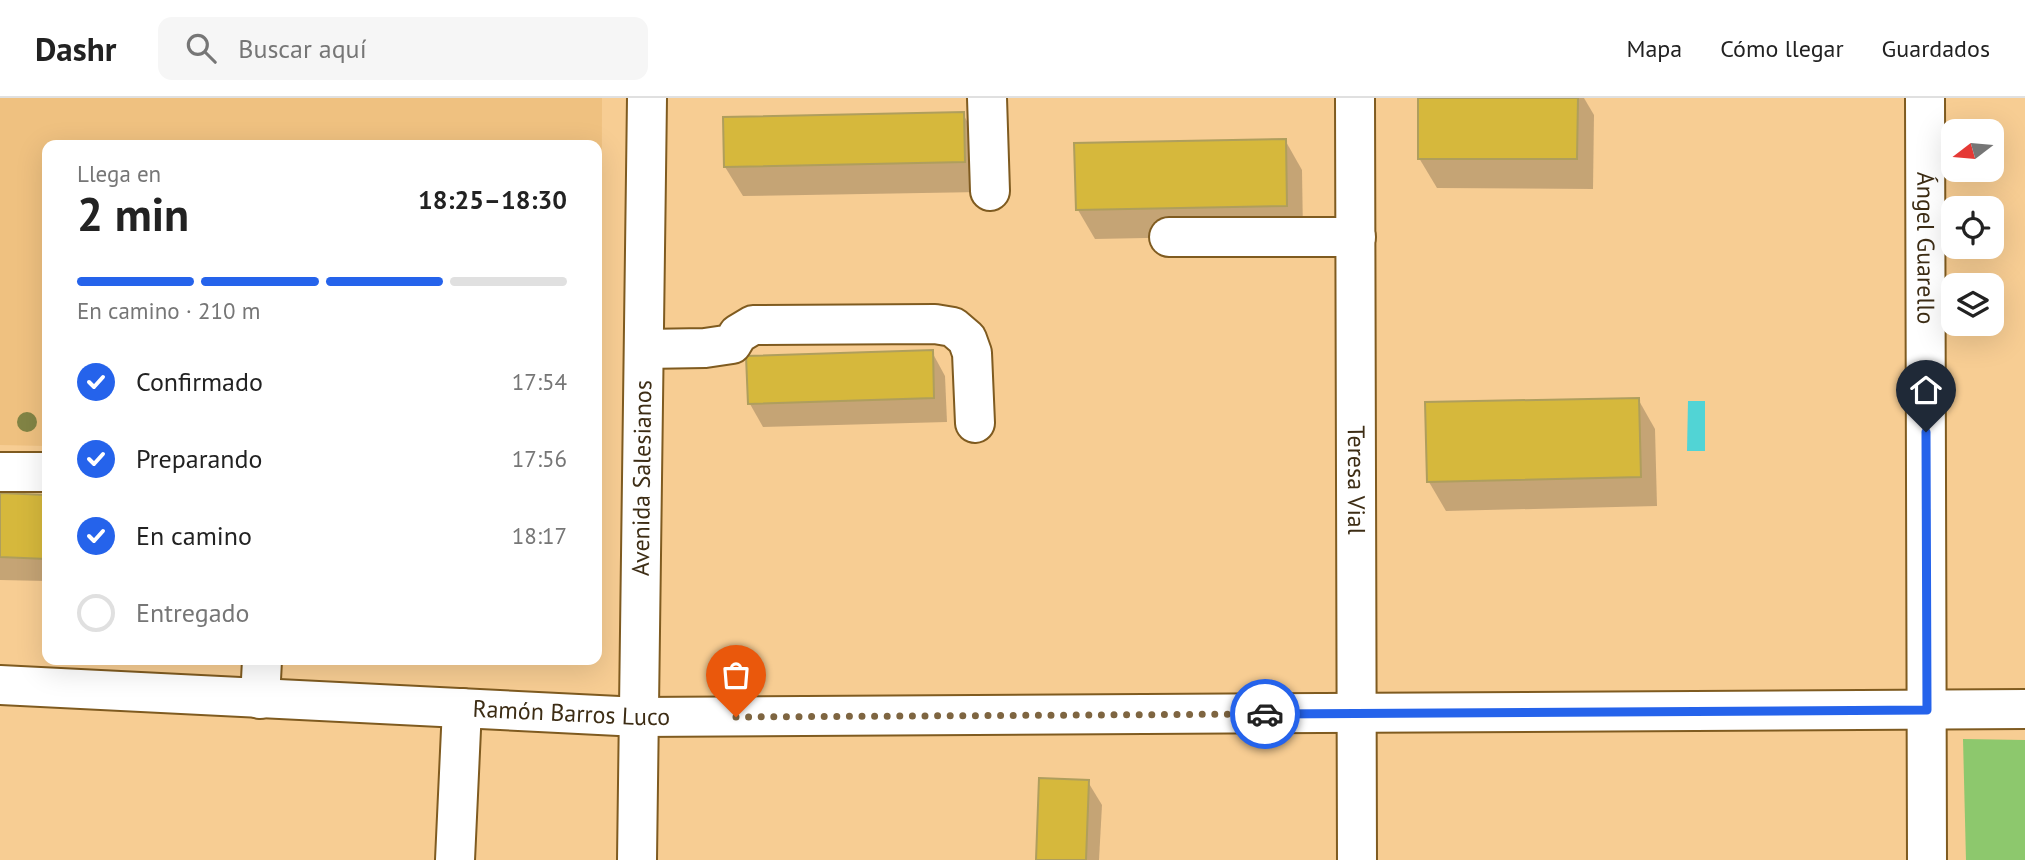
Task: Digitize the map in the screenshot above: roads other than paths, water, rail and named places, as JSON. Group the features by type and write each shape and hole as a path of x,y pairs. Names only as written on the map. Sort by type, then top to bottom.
{"street":[{"name":"Avenida Salesianos","path":"638,860 647,98"},
{"path":"988,98 990,191"},
{"name":"Teresa Vial","path":"1355,98 1357,860"},
{"name":"Ángel Guarello","path":"1925,98 1927,860"},
{"path":"1169,237 1356,237"},
{"path":"644,349 705,348 732,344 738,334 753,326 935,324 953,327 967,339 972,353 975,423"},
{"path":"0,471 42,472"},
{"path":"260,699 262,665"},
{"name":"Ramón Barros Luco","path":"0,685 639,717 2025,709"},
{"path":"455,860 463,708"}],"water":[{"path":"1688,401 1705,401 1705,451 1687,451"}]}
